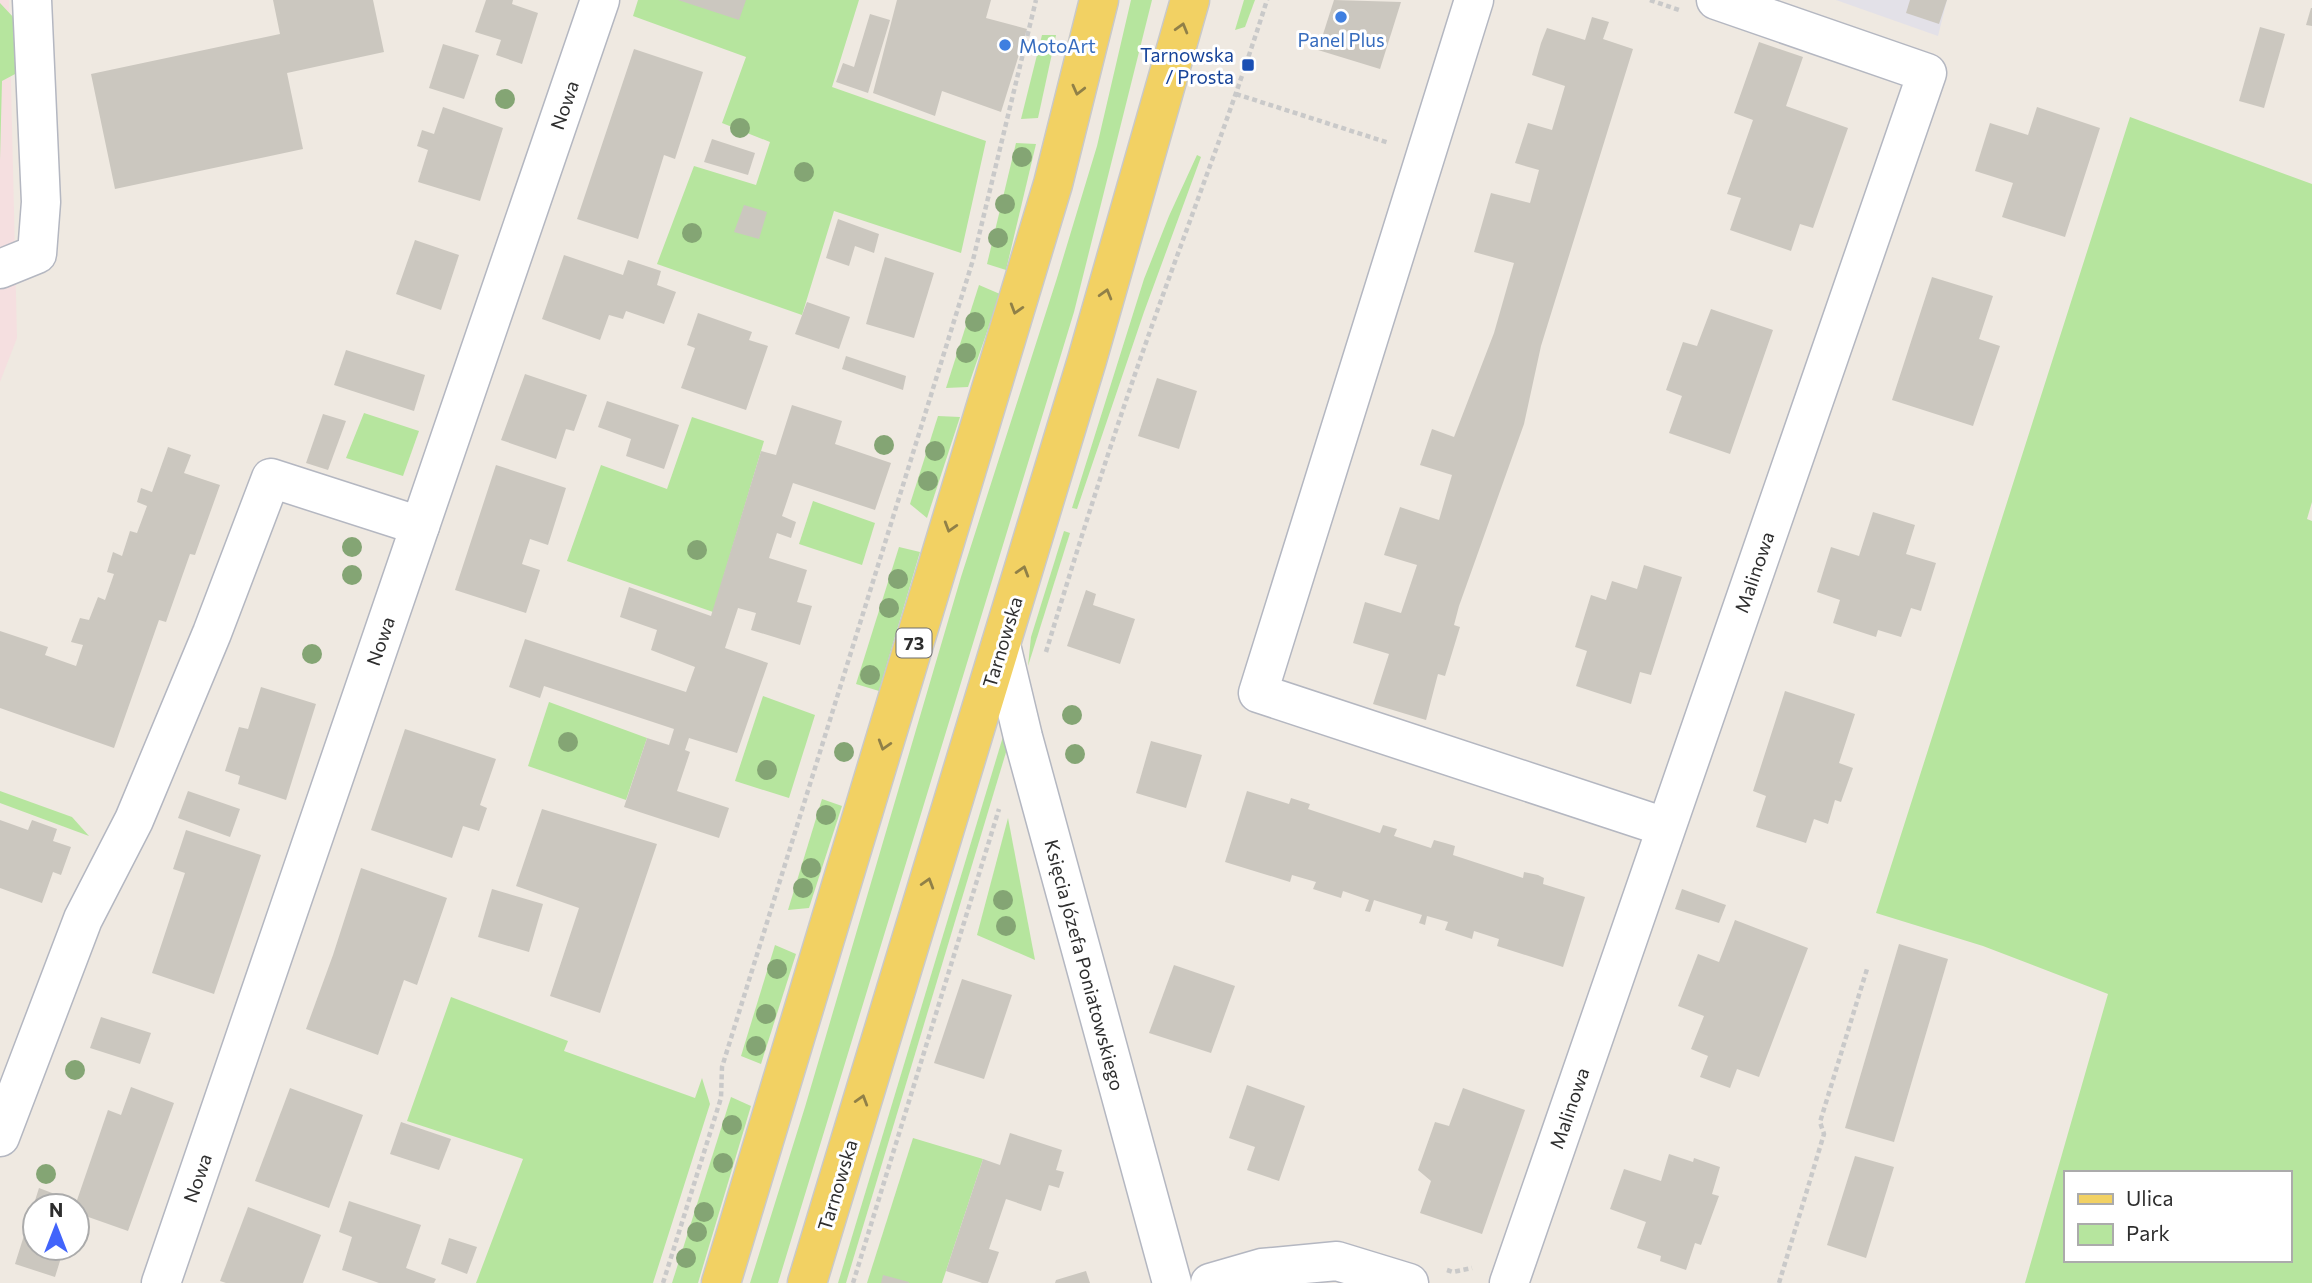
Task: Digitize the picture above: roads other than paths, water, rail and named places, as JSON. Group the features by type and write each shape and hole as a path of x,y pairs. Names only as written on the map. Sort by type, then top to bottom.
{"main road":[{"name":"73","path":"721,1283 1049,197 1098,0"},
{"name":"Tarnowska","path":"807,1283 1087,360 1190,0"}],"street":[{"path":"0,269 37,254 41,202 32,0"},
{"name":"Nowa","path":"161,1283 600,0"},
{"path":"1474,0 1258,693 1665,827"},
{"name":"Malinowa","path":"1494,1273 1665,827 1927,73 1759,7 1702,6"},
{"path":"0,1137 83,919 134,820 212,633 271,478 420,526"},
{"name":"Księcia Józefa Poniatowskiego","path":"1001,645 1023,737 1172,1283"},
{"path":"1210,1283 1262,1268 1337,1261 1409,1283"}],"place":[{"name":"Panel Plus","path":"1341,17"},
{"name":"MotoArt","path":"1005,45"},
{"name":"Tarnowska / Prosta","path":"1248,65"}]}
